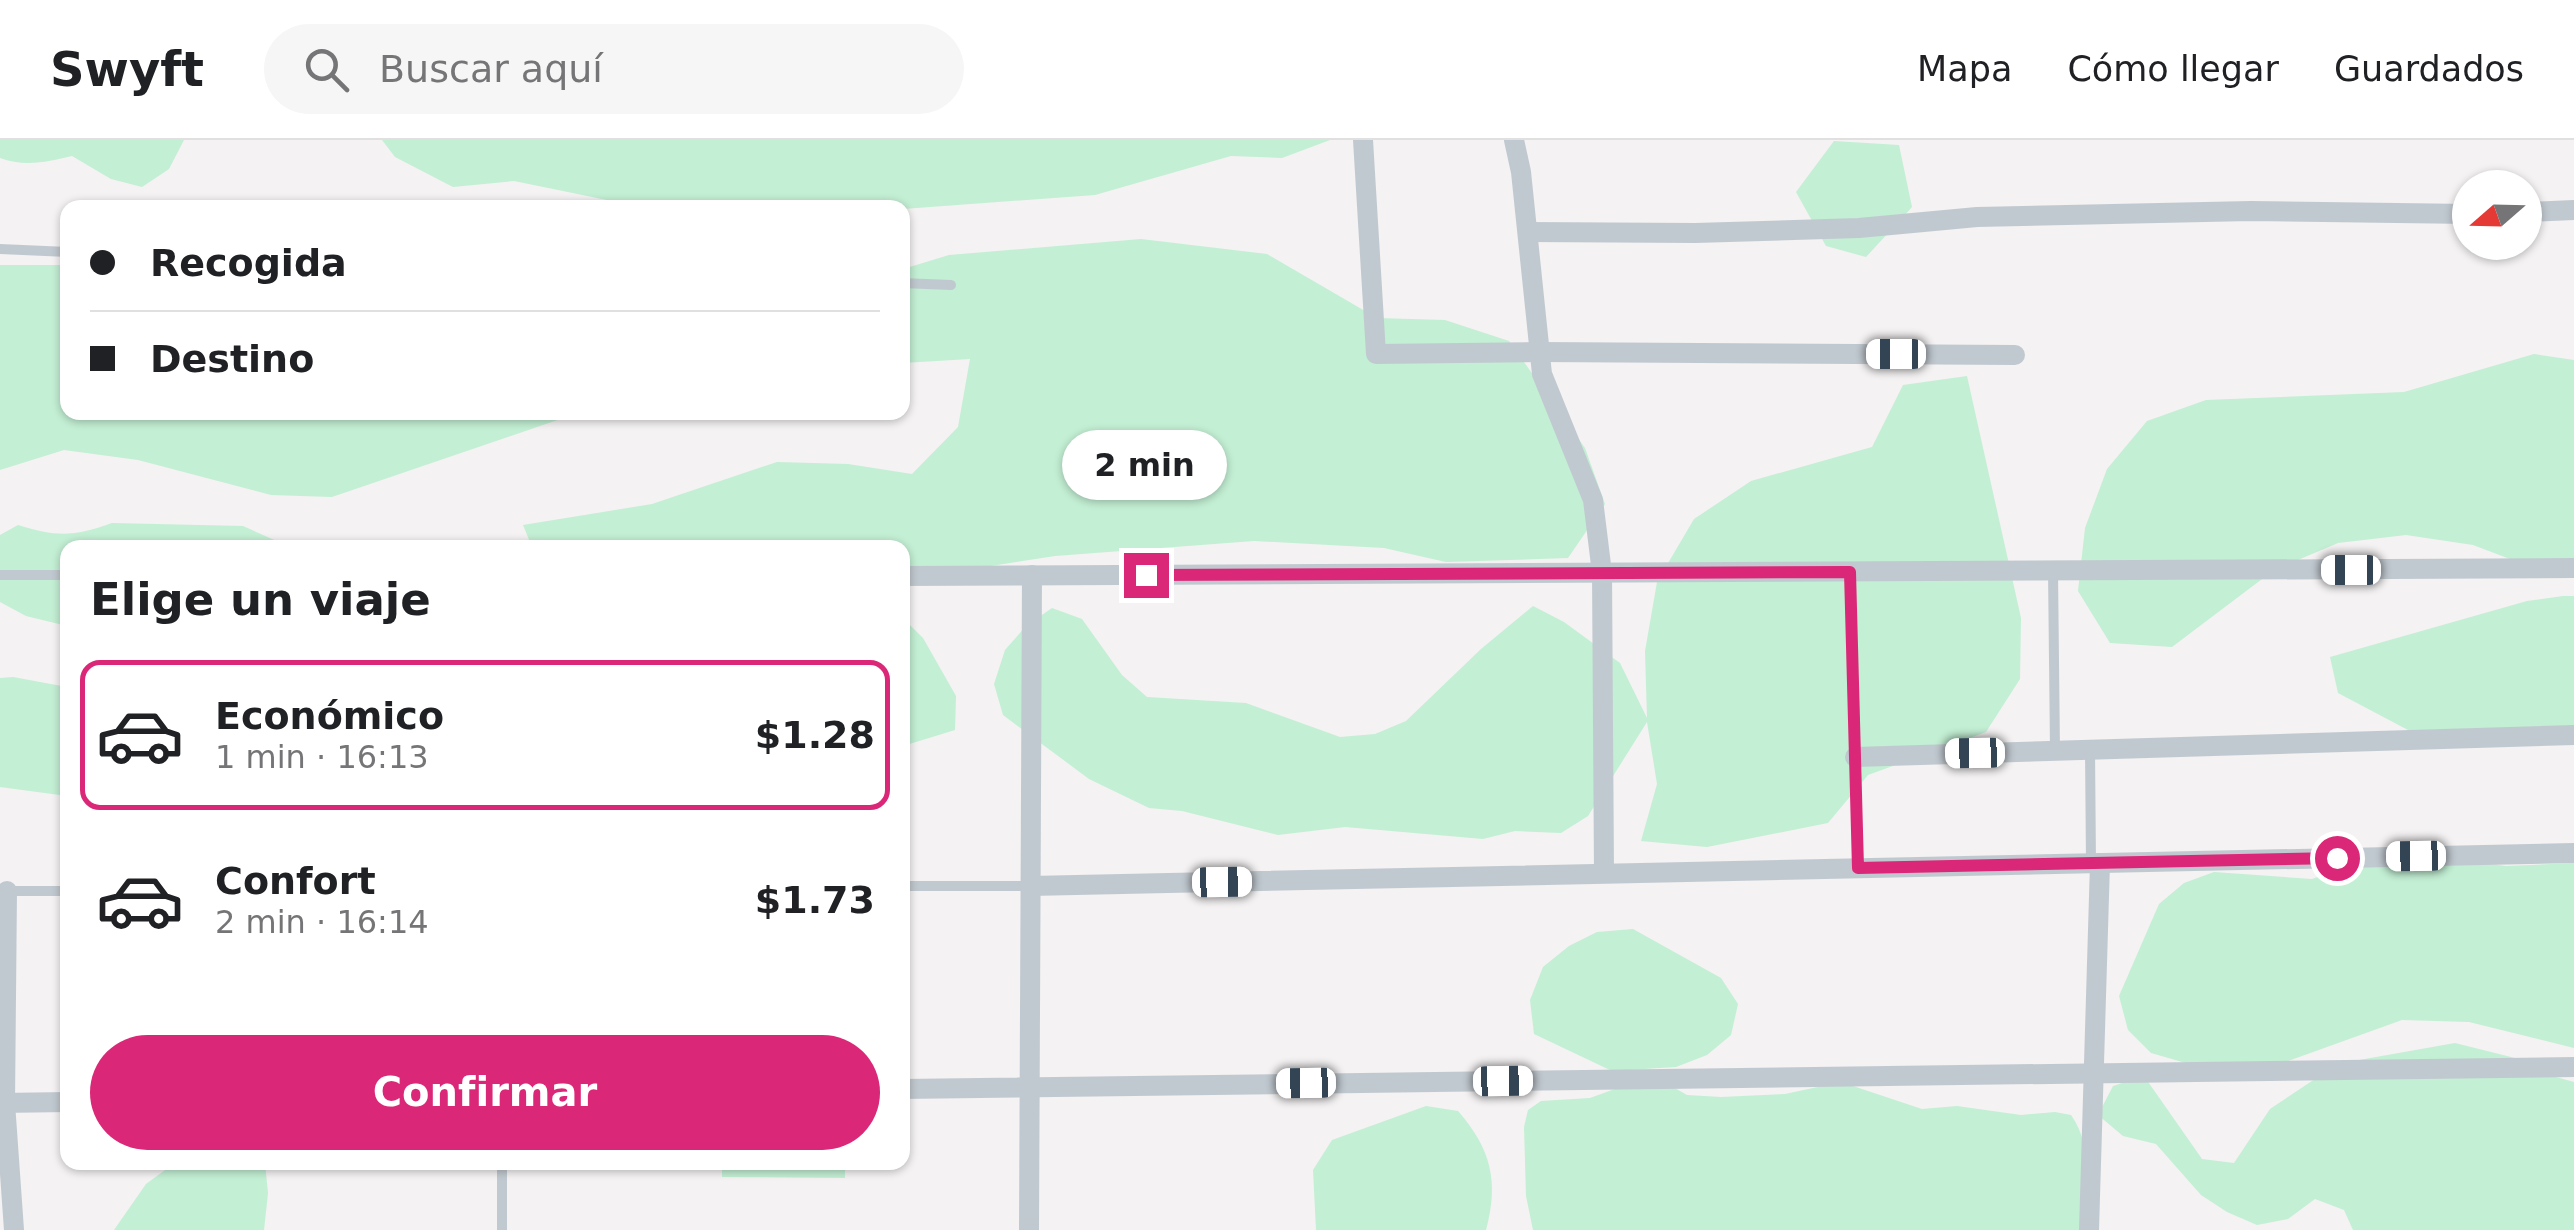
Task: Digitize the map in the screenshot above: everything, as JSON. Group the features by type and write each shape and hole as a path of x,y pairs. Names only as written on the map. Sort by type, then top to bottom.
{"street":[{"path":"1363,140 1376,354 2015,355"},
{"path":"1514,140 1522,172 1542,374 1593,500 1602,573 1604,874"},
{"path":"1528,232 1731,232 1859,228 1977,217 2251,210 2452,214"},
{"path":"2542,211 2574,210"},
{"path":"910,576 2574,568"},
{"path":"1029,1230 1032,575"},
{"path":"1855,757 2574,735"},
{"path":"1030,886 2574,853"},
{"path":"2090,1230 2095,863"},
{"path":"3,891 2,1103 14,1230"},
{"path":"910,1088 2574,1067"},
{"path":"2,1103 60,1102"}],"lane":[{"path":"0,249 60,252"},
{"path":"910,283 951,285"},
{"path":"2053,571 2055,751"},
{"path":"1850,572 1858,868"},
{"path":"0,575 60,575"},
{"path":"2090,750 2095,863"},
{"path":"910,886 1030,886"},
{"path":"3,891 60,891"},
{"path":"502,1170 502,1230"}],"green space":[{"path":"0,140 184,140 169,169 142,187 111,179 72,156 45,162 9,161 0,158"},
{"path":"382,140 1330,140 1282,158 1231,156 1095,195 910,208 910,200 607,200 514,181 453,187 395,157"},
{"path":"1834,141 1899,145 1912,207 1866,257 1826,246 1796,192"},
{"path":"1141,239 1267,254 1377,318 1445,320 1509,341 1585,448 1605,504 1568,558 1446,562 1384,548 1254,541 1055,556 926,576 910,575 910,540 529,540 523,525 652,504 777,462 848,464 912,474 958,427 970,359 910,363 910,267 949,255"},
{"path":"0,265 60,265 60,420 558,420 332,497 271,495 138,460 64,450 0,470"},
{"path":"2534,354 2574,360 2574,561 2531,567 2473,545 2406,535 2338,543 2274,570 2172,647 2110,643 2078,591 2085,528 2107,469 2147,421 2206,400 2404,392"},
{"path":"1967,376 2021,618 2020,679 1986,732 1868,775 1828,823 1707,847 1641,841 1657,784 1647,722 1588,816 1561,833 1515,831 1483,839 1345,827 1278,835 1182,811 1149,808 1089,779 1003,715 994,684 1005,650 1026,626 1052,608 1082,619 1122,675 1147,697 1246,703 1340,737 1375,734 1406,721 1481,649 1533,606 1564,622 1620,663 1647,718 1645,651 1657,582 1694,519 1751,481 1872,447 1903,385"},
{"path":"112,523 243,526 274,540 60,540 60,624 26,616 0,602 0,535 18,525 65,534"},
{"path":"2574,596 2574,732 2438,739 2408,730 2338,693 2330,657 2527,601"},
{"path":"910,625 923,638 956,696 955,730 910,744"},
{"path":"0,678 60,686 60,795 0,787"},
{"path":"2406,853 2506,866 2574,863 2574,1048 2469,1022 2402,1020 2277,1065 2217,1072 2151,1053 2128,1030 2119,996 2159,904 2184,883 2214,872 2312,879 2372,857"},
{"path":"1633,929 1721,978 1738,1004 1731,1035 1707,1055 1676,1067 1612,1071 1534,1034 1530,1000 1543,967 1569,946 1597,932"},
{"path":"2455,1043 2519,1059 2549,1075 2574,1082 2574,1230 2353,1230 2344,1210 2315,1199 2288,1219 2257,1225 2201,1195 2156,1144 2123,1136 2098,1115 2113,1086 2144,1076 2202,1159 2234,1163 2270,1109 2324,1073 2359,1060"},
{"path":"1841,1082 1922,1109 1957,1106 2021,1115 2071,1115 2086,1156 2082,1230 1533,1230 1526,1196 1524,1127 1528,1110 1541,1101 1590,1098 1623,1086 1673,1087 1687,1095 1721,1097 1785,1094"},
{"path":"1426,1106 1458,1111 1485,1152 1492,1181 1486,1230 1316,1230 1313,1170 1332,1140"},
{"path":"165,1170 266,1170 264,1230 114,1230 146,1184"},
{"path":"722,1170 845,1170 845,1178 722,1177"}],"route":[{"path":"1146,575 1850,572 1858,868 2337,858"}]}
